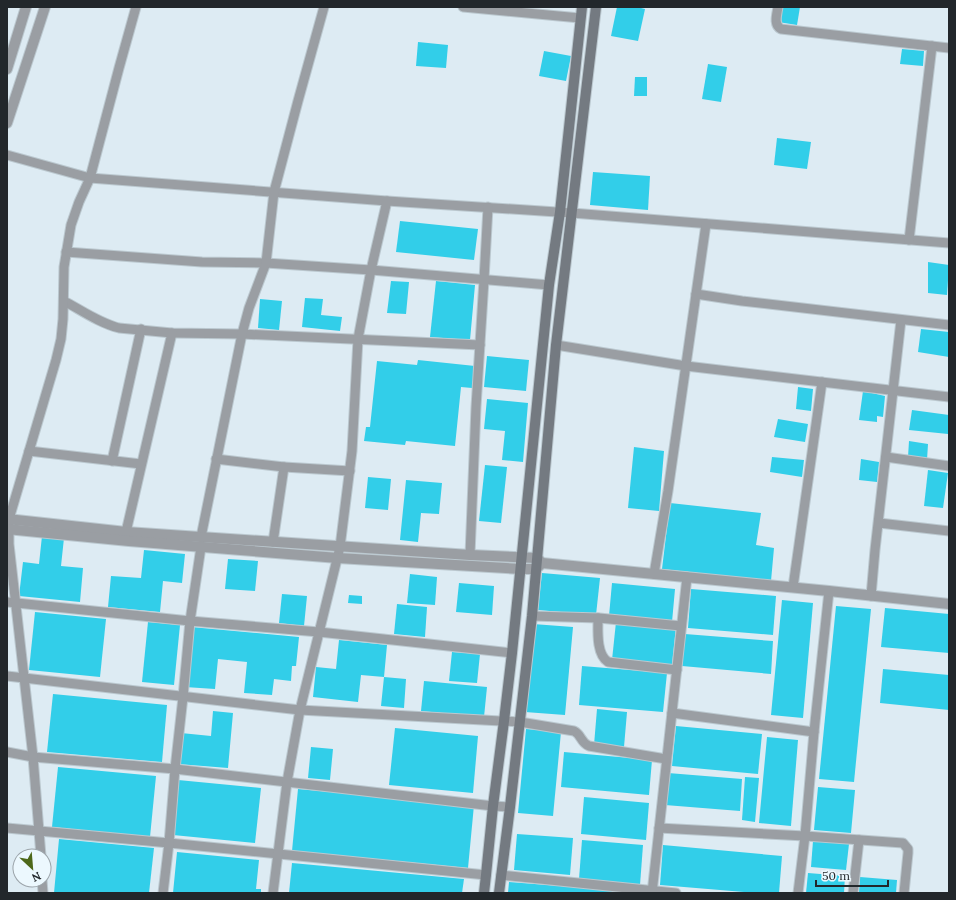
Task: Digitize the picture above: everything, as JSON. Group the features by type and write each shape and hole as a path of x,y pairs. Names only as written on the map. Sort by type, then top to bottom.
{"main road":[{"path":"484,893 512,653 550,285 560,212 582,7"},
{"path":"499,893 538,563 556,345 596,7"}],"street":[{"path":"8,65 26,7"},
{"path":"7,123 45,7"},
{"path":"40,848 33,757 24,677 11,603 8,524 61,339 64,301 64,267 71,225 79,202 90,178 136,7"},
{"path":"163,893 190,621 201,542 216,459 242,334 249,308 266,264 274,192 324,7"},
{"path":"463,7 580,18"},
{"path":"778,7 776,19 778,28 781,29 949,48"},
{"path":"909,240 932,46"},
{"path":"7,155 90,178 387,201 560,212 949,243"},
{"path":"273,893 288,782 300,710 340,547 352,451 358,339 387,201"},
{"path":"470,555 476,407 488,208"},
{"path":"654,574 668,491 706,224"},
{"path":"66,252 202,262 372,270 550,285"},
{"path":"696,294 949,326"},
{"path":"64,301 111,326 119,328 172,333 242,334 480,345"},
{"path":"871,596 901,320"},
{"path":"112,461 141,330"},
{"path":"126,532 172,333"},
{"path":"556,345 686,366 949,397"},
{"path":"793,588 822,382"},
{"path":"29,450 141,464"},
{"path":"886,457 949,466"},
{"path":"216,459 284,467 350,472"},
{"path":"273,542 284,467"},
{"path":"879,523 949,531"},
{"path":"8,524 126,532 338,558 521,569 538,563"},
{"path":"8,524 129,541 273,542 522,557 538,563 949,604"},
{"path":"652,892 687,577"},
{"path":"798,893 829,591"},
{"path":"11,603 319,632 512,653"},
{"path":"532,616 598,618 681,626"},
{"path":"598,618 601,655 606,662 677,670"},
{"path":"7,676 300,710 520,722 574,731 579,734 582,742 589,746 666,759"},
{"path":"672,713 814,732"},
{"path":"7,752 33,757 175,768 493,806 510,806"},
{"path":"7,828 486,875"},
{"path":"659,828 805,836 905,844 908,849 908,853 904,893"},
{"path":"853,893 859,840"},
{"path":"501,875 652,892 676,893"}],"building":[{"path":"617,7 637,7 645,9 638,41 611,36"},
{"path":"780,7 800,7 797,25 778,22"},
{"path":"418,42 448,45 446,68 416,66"},
{"path":"902,49 924,51 923,66 900,64"},
{"path":"544,51 571,56 566,81 539,76"},
{"path":"708,64 727,67 721,102 702,99"},
{"path":"635,77 647,77 647,96 634,96"},
{"path":"777,138 811,142 807,169 774,165"},
{"path":"593,172 650,176 648,210 590,205"},
{"path":"400,221 478,229 474,260 396,252"},
{"path":"928,262 949,265 947,295 928,293"},
{"path":"391,281 409,282 406,314 387,313"},
{"path":"436,281 475,285 470,340 430,337"},
{"path":"305,298 323,299 321,315 342,317 340,331 302,327"},
{"path":"260,299 282,301 279,330 258,328"},
{"path":"921,329 949,332 949,357 918,352"},
{"path":"487,356 529,360 526,391 484,387"},
{"path":"418,360 475,366 472,388 461,387 455,446 406,441 405,445 364,441 366,427 370,427 377,361 417,365"},
{"path":"798,387 813,389 811,411 796,409"},
{"path":"863,391 885,396 883,417 877,416 877,422 859,420"},
{"path":"487,399 528,403 523,462 502,460 505,431 484,429"},
{"path":"912,410 949,415 948,434 909,430"},
{"path":"778,419 808,424 805,442 774,437"},
{"path":"909,441 928,444 927,460 908,457"},
{"path":"634,447 664,451 659,511 628,508"},
{"path":"772,457 804,460 802,477 770,472"},
{"path":"861,459 879,462 877,482 859,480"},
{"path":"485,465 507,467 501,523 479,521"},
{"path":"928,470 948,473 943,508 924,506"},
{"path":"368,477 391,479 388,510 365,508"},
{"path":"406,480 442,483 439,514 421,513 418,542 400,540"},
{"path":"670,503 761,513 756,545 774,548 771,581 662,569"},
{"path":"42,536 64,538 61,566 83,568 80,602 19,596 23,562 39,564"},
{"path":"144,550 185,554 182,583 163,581 160,612 108,607 111,576 141,578"},
{"path":"228,559 258,561 255,591 225,589"},
{"path":"542,573 600,578 596,615 538,610"},
{"path":"410,574 437,577 435,605 407,603"},
{"path":"459,583 494,586 492,615 456,612"},
{"path":"612,583 675,589 672,622 609,616"},
{"path":"691,589 776,596 773,635 688,628"},
{"path":"282,594 307,596 304,626 279,623"},
{"path":"349,595 362,596 362,604 348,603"},
{"path":"782,600 813,603 803,718 771,715"},
{"path":"397,604 427,607 425,637 394,634"},
{"path":"836,606 871,609 854,782 819,779"},
{"path":"885,608 949,614 949,653 881,647"},
{"path":"35,612 106,619 100,677 29,670"},
{"path":"148,622 180,625 174,685 142,682"},
{"path":"616,622 676,627 672,665 612,660"},
{"path":"533,624 573,627 565,715 525,712"},
{"path":"191,627 299,637 296,666 292,666 291,681 274,679 272,695 244,693 247,662 218,659 215,689 185,687"},
{"path":"685,634 773,641 771,674 682,666"},
{"path":"339,640 387,645 384,677 361,675 358,702 313,697 316,667 336,669"},
{"path":"452,652 480,654 477,683 449,681"},
{"path":"582,666 667,673 663,712 579,705"},
{"path":"883,669 949,675 949,710 880,703"},
{"path":"384,677 406,679 404,708 381,706"},
{"path":"424,681 487,687 484,717 421,711"},
{"path":"53,694 167,705 162,762 47,752"},
{"path":"597,709 627,712 624,747 594,745"},
{"path":"213,711 233,713 228,768 178,764 181,733 211,736"},
{"path":"676,726 762,734 758,774 672,766"},
{"path":"395,728 478,736 473,793 389,785"},
{"path":"526,729 561,732 553,816 518,813"},
{"path":"767,737 798,740 791,826 759,823"},
{"path":"311,747 333,749 330,780 308,778"},
{"path":"564,752 652,760 649,795 561,787"},
{"path":"58,767 156,776 150,837 52,827"},
{"path":"668,773 742,779 740,811 665,805"},
{"path":"745,777 759,778 755,822 742,820"},
{"path":"178,780 261,788 255,843 173,835"},
{"path":"818,787 855,790 851,833 814,830"},
{"path":"298,789 474,805 468,868 292,851"},
{"path":"584,797 649,803 646,840 581,834"},
{"path":"517,834 573,838 570,875 514,870"},
{"path":"59,839 154,848 149,893 54,893"},
{"path":"582,840 643,845 640,885 579,879"},
{"path":"813,841 849,844 846,870 811,867"},
{"path":"663,845 782,856 779,893 756,893 660,885"},
{"path":"177,852 259,860 256,889 261,889 261,893 173,893"},
{"path":"292,863 464,879 462,893 289,893"},
{"path":"808,873 845,876 844,893 806,893"},
{"path":"860,877 897,880 896,893 859,893"},
{"path":"509,882 624,891 624,893 508,893"}]}
